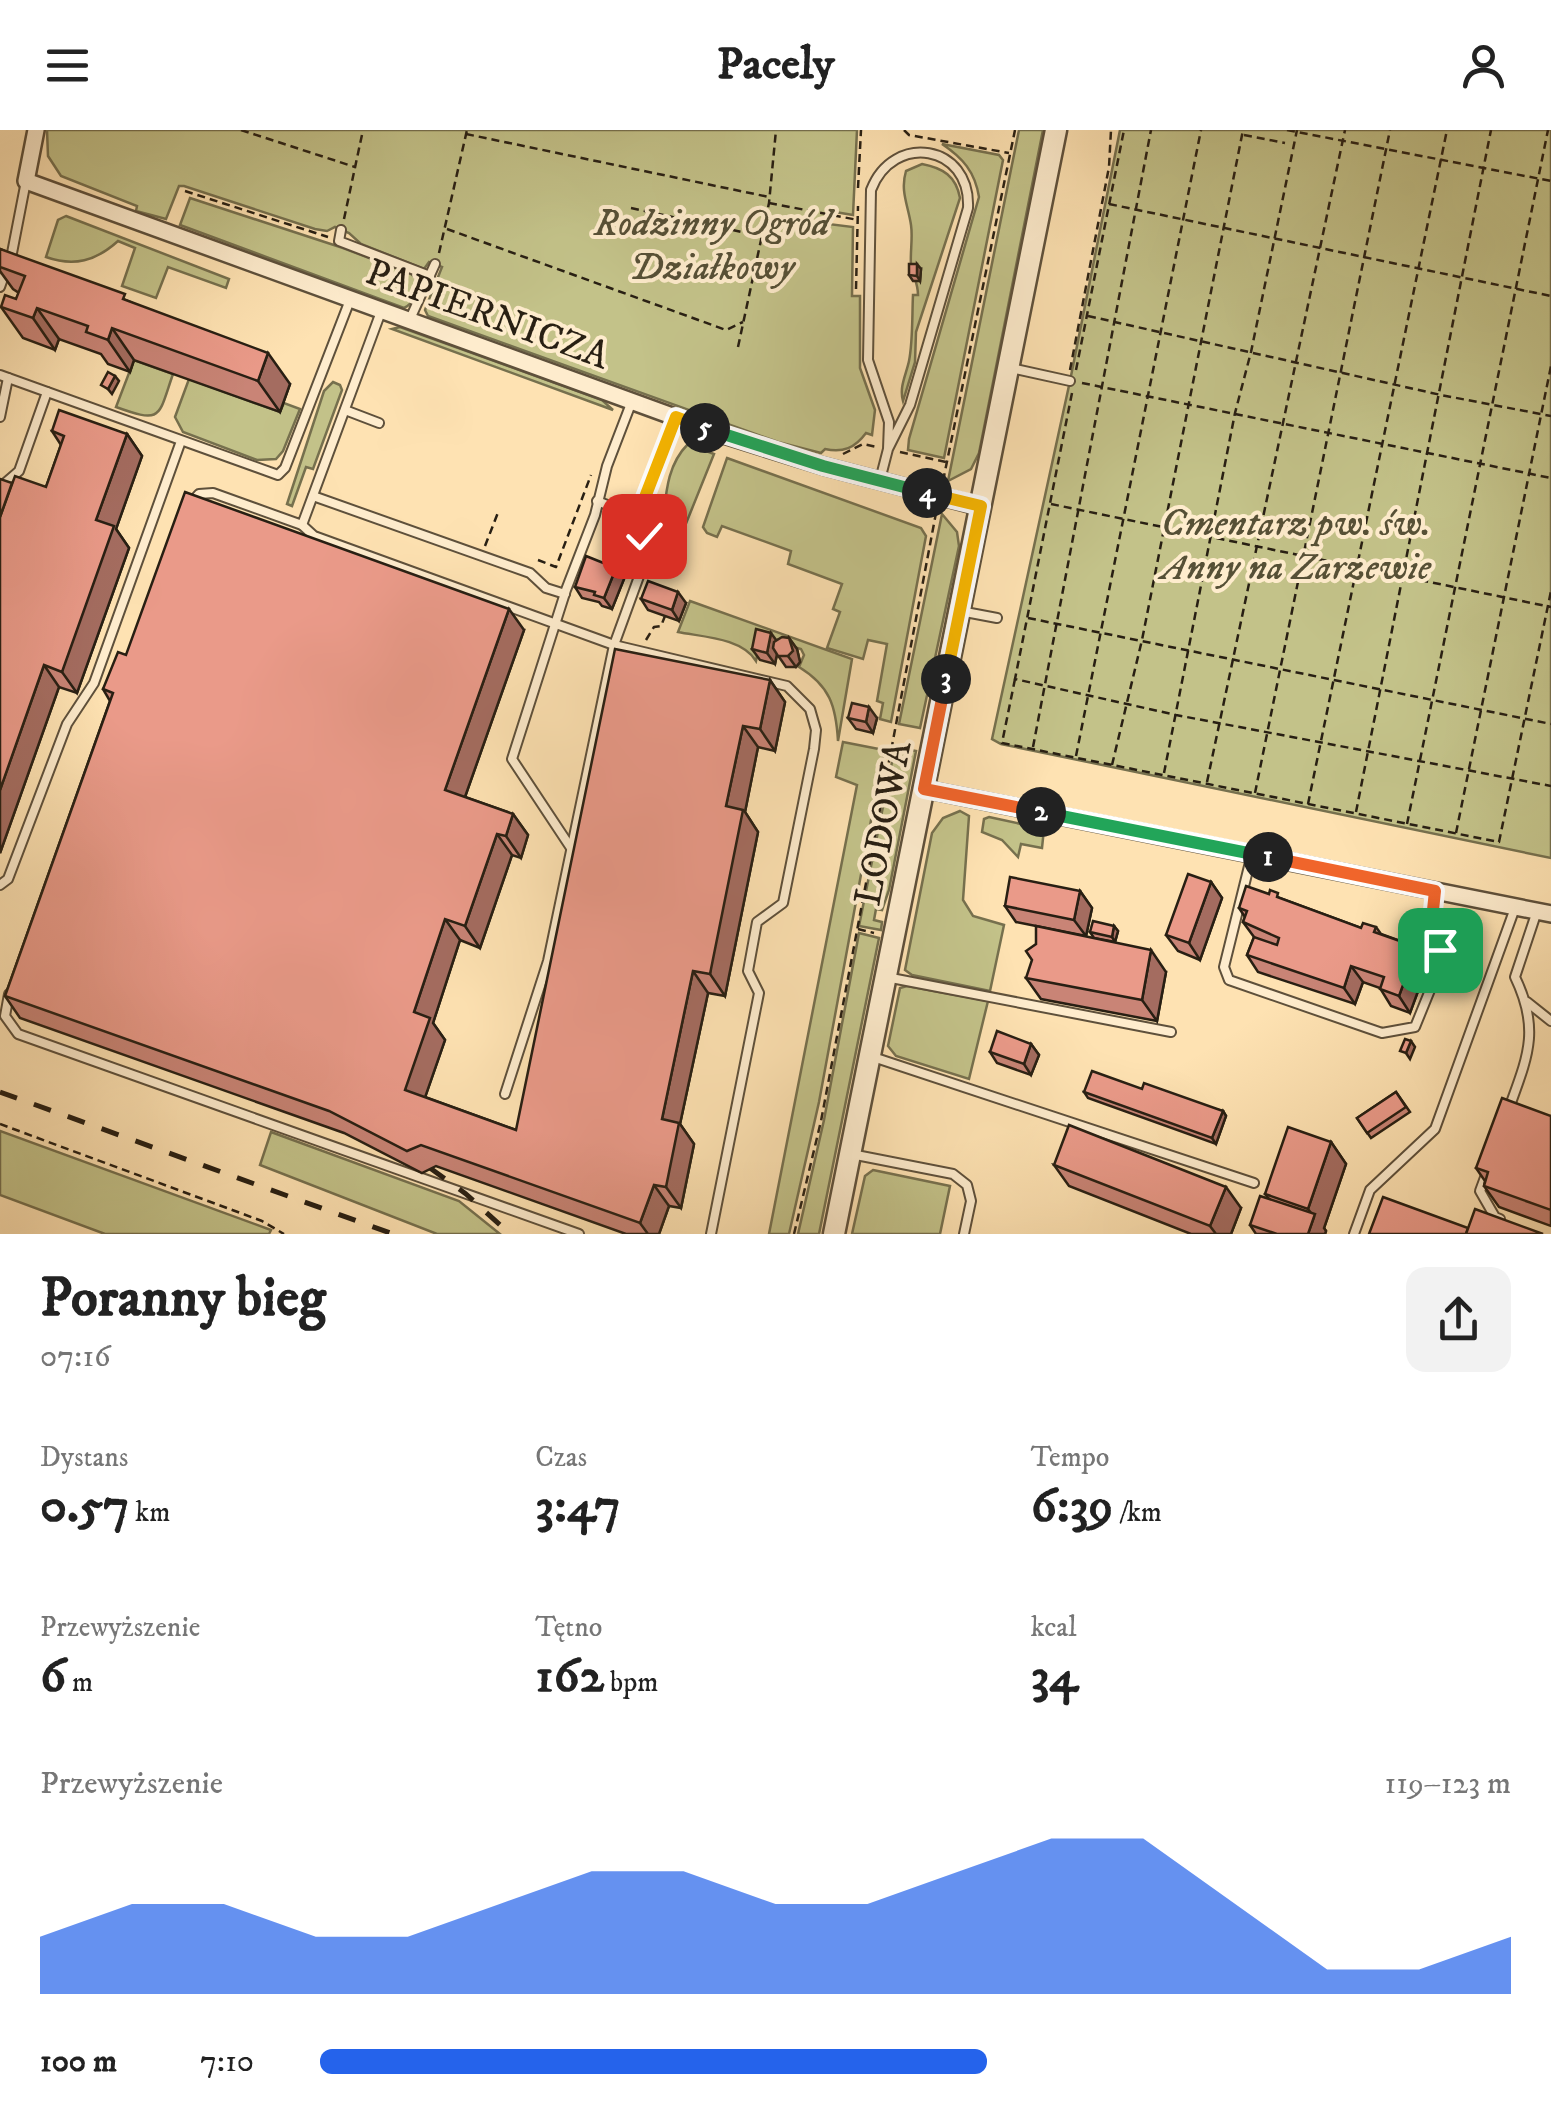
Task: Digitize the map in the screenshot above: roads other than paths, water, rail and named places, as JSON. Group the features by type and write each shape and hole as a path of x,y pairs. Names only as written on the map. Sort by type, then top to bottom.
{"street":[{"path":"26,181 36,130"},
{"name":"LODOWA","path":"834,1234 1056,130"},
{"name":"PAPIERNICZA","path":"26,181 676,417 823,466 981,506"},
{"path":"924,789 1544,913"}],"lane":[{"path":"880,482 888,449 889,422 868,360 871,190 876,177 898,157 912,152 944,158 956,166 965,180 968,208 910,405 888,449"},
{"path":"0,287 12,253 26,181"},
{"path":"341,230 339,240 430,276"},
{"path":"410,319 435,264"},
{"path":"0,418 4,377 273,474 282,472 351,297"},
{"path":"302,526 382,308"},
{"path":"1009,367 1071,381"},
{"path":"0,494 4,484 19,471 48,392"},
{"path":"571,848 512,759 564,594 632,401"},
{"path":"344,410 379,423"},
{"path":"504,1094 548,961 614,645 641,572 645,496 676,417"},
{"path":"0,885 8,879 67,724 94,683 181,441"},
{"path":"185,512 199,494 214,494 302,526 314,536 614,645 787,686 810,709 816,730 783,904 757,922 748,971 759,993 712,1234"},
{"path":"314,496 530,573 542,585 564,594"},
{"path":"597,502 641,518"},
{"path":"960,612 997,618"},
{"path":"1252,854 1224,967 1229,980 1382,1033 1414,1027 1441,963 1431,929 1435,891"},
{"path":"1354,1234 1370,1190 1435,1129 1516,907"},
{"path":"1505,1120 1530,1050 1527,1002 1515,977 1544,913"},
{"path":"886,978 1171,1032"},
{"path":"10,991 5,1016 18,1034 578,1234"},
{"path":"1527,1002 1551,1021"},
{"path":"870,1056 1254,1184"},
{"path":"852,1154 953,1174 967,1184 971,1201 964,1234"},
{"path":"1492,1156 1480,1191 1495,1217 1510,1223"}],"railway":[{"path":"0,1092 393,1234"},
{"path":"430,1168 510,1234"}],"park label":[{"name":"Rodzinny Ogród Działkowy","path":"712,244"},
{"name":"Cmentarz pw. św. Anny na Zarzewie","path":"1296,544"}]}
